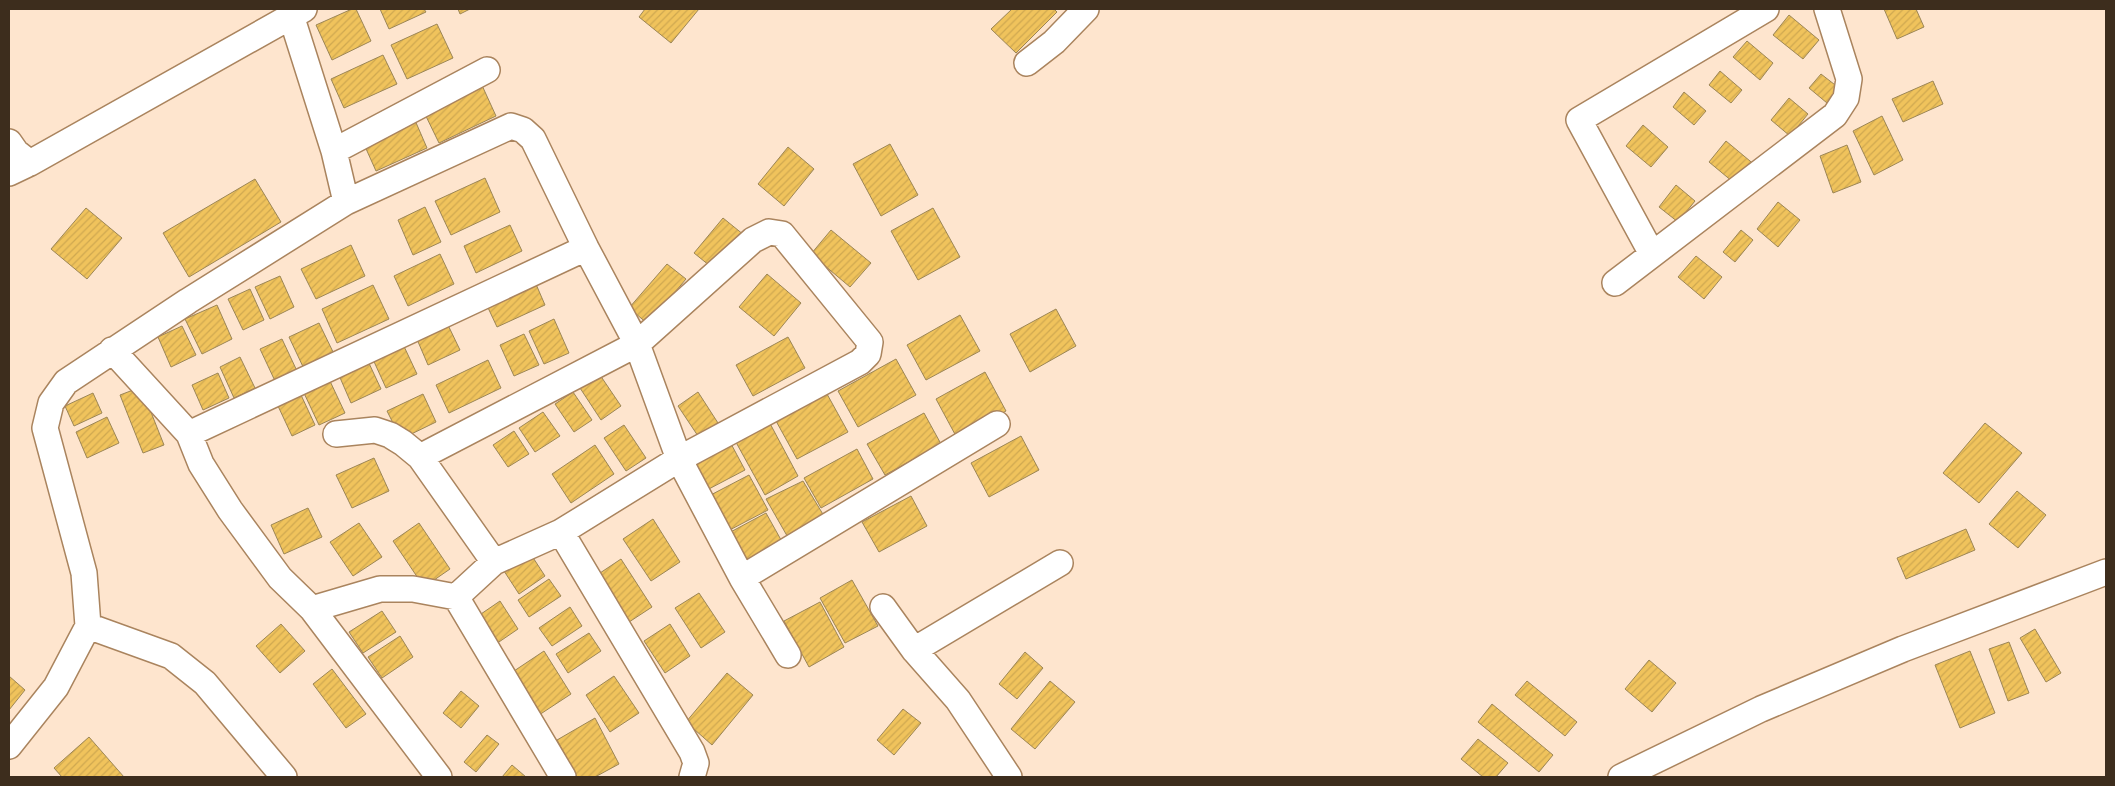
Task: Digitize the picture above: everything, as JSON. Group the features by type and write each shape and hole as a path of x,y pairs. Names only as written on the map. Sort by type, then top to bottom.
{"street":[{"path":"1027,63 1054,42 1086,9"},
{"path":"1652,254 1579,120 1766,9"},
{"path":"1615,283 1835,115 1846,98 1849,79 1828,9"},
{"path":"9,142 16,152 20,168 295,11 334,151 346,202"},
{"path":"334,151 486,70"},
{"path":"9,746 56,687 88,626 84,572 45,428 52,403 66,382 112,350 346,202 511,126 523,130 533,139 586,248 637,344 678,459 742,578 788,655"},
{"path":"420,457 637,344 753,240 769,232 782,234 870,342 868,354 860,362 678,459 561,532 494,562 456,596"},
{"path":"189,434 586,248"},
{"path":"112,350 189,434 201,464 230,510 280,578 312,609 438,777"},
{"path":"742,578 997,424"},
{"path":"336,434 375,430 396,439 420,457 494,562"},
{"path":"561,532 692,752 696,764 692,777"},
{"path":"914,650 1060,563"},
{"path":"1621,777 1761,709 1903,649 2106,572"},
{"path":"312,609 380,589 413,589 456,596"},
{"path":"456,596 563,777"},
{"path":"883,607 914,650 958,700 1009,777"},
{"path":"88,626 171,656 205,683 284,777"}],"building":[{"path":"356,9 371,41 332,60 316,25"},
{"path":"380,9 424,9 426,12 389,29"},
{"path":"458,9 470,9 460,14"},
{"path":"645,9 699,9 671,43 639,17"},
{"path":"1012,9 1054,9 1057,12 1016,53 991,29"},
{"path":"1884,9 1916,9 1924,27 1897,39"},
{"path":"1789,15 1819,40 1803,59 1773,35"},
{"path":"437,24 453,58 407,79 391,45"},
{"path":"1747,41 1773,63 1760,80 1733,57"},
{"path":"383,55 397,84 344,108 331,79"},
{"path":"1720,71 1742,90 1731,103 1709,85"},
{"path":"1821,74 1839,88 1827,103 1809,88"},
{"path":"480,81 496,116 439,143 422,108"},
{"path":"1933,81 1943,104 1903,122 1892,99"},
{"path":"1684,92 1706,111 1694,125 1673,107"},
{"path":"1789,98 1808,114 1790,136 1771,120"},
{"path":"1882,116 1903,160 1874,175 1853,131"},
{"path":"414,118 427,148 376,171 363,142"},
{"path":"1643,125 1668,147 1651,167 1626,146"},
{"path":"1726,141 1756,166 1739,187 1709,162"},
{"path":"890,144 918,195 881,216 853,164"},
{"path":"1847,145 1861,182 1833,193 1820,156"},
{"path":"788,147 814,169 784,206 758,184"},
{"path":"485,178 500,212 451,235 435,201"},
{"path":"255,179 281,222 189,277 163,233"},
{"path":"1676,185 1695,201 1678,222 1659,207"},
{"path":"1778,202 1800,220 1778,247 1757,229"},
{"path":"425,207 441,242 413,255 398,220"},
{"path":"86,208 122,238 87,279 51,249"},
{"path":"933,208 960,257 918,280 891,231"},
{"path":"723,218 744,235 715,270 694,253"},
{"path":"510,225 522,251 476,273 464,246"},
{"path":"831,230 871,263 850,287 811,254"},
{"path":"1741,230 1753,240 1735,262 1723,252"},
{"path":"351,245 365,276 316,299 301,269"},
{"path":"440,254 454,284 408,306 394,276"},
{"path":"1696,256 1722,277 1704,299 1678,277"},
{"path":"667,264 686,279 648,324 629,308"},
{"path":"767,274 801,303 774,336 739,307"},
{"path":"532,275 545,305 497,327 483,297"},
{"path":"280,276 294,307 270,319 255,287"},
{"path":"373,285 389,319 337,343 322,309"},
{"path":"250,289 264,320 243,330 228,299"},
{"path":"217,305 232,339 202,354 185,319"},
{"path":"1056,309 1076,346 1030,372 1010,334"},
{"path":"960,315 980,351 926,380 907,345"},
{"path":"554,319 569,353 544,364 529,331"},
{"path":"319,323 335,356 305,371 289,337"},
{"path":"447,323 460,350 428,365 416,337"},
{"path":"182,326 196,355 171,367 158,337"},
{"path":"524,334 539,365 514,376 500,345"},
{"path":"788,337 805,368 753,396 736,365"},
{"path":"282,339 297,371 275,381 260,349"},
{"path":"401,340 417,374 386,388 371,355"},
{"path":"240,357 255,388 234,398 220,367"},
{"path":"367,359 381,389 351,403 338,373"},
{"path":"896,359 916,395 858,427 838,391"},
{"path":"488,360 501,388 449,413 436,385"},
{"path":"985,372 1006,411 957,438 936,399"},
{"path":"218,373 229,398 203,410 192,385"},
{"path":"600,375 621,406 601,420 580,388"},
{"path":"329,379 345,413 319,425 303,391"},
{"path":"141,387 164,445 143,453 120,395"},
{"path":"573,392 592,420 574,432 555,404"},
{"path":"698,392 718,423 698,436 678,406"},
{"path":"93,393 102,413 74,426 65,406"},
{"path":"423,394 436,422 401,439 387,411"},
{"path":"827,394 848,432 797,459 776,421"},
{"path":"301,395 315,425 292,436 278,406"},
{"path":"543,412 560,436 535,452 519,428"},
{"path":"924,413 941,444 885,475 867,444"},
{"path":"766,416 798,476 765,495 732,435"},
{"path":"107,417 119,443 87,458 76,432"},
{"path":"1985,423 2022,453 1979,503 1943,473"},
{"path":"624,425 646,458 626,471 604,438"},
{"path":"514,431 529,454 508,467 493,445"},
{"path":"1021,436 1039,470 989,497 971,463"},
{"path":"729,440 745,470 705,491 689,461"},
{"path":"595,445 614,474 571,503 552,474"},
{"path":"857,449 873,479 821,508 804,478"},
{"path":"374,458 389,491 352,508 336,475"},
{"path":"749,475 768,510 722,534 703,499"},
{"path":"803,481 827,521 790,541 766,499"},
{"path":"2017,491 2046,515 2018,548 1989,524"},
{"path":"911,496 927,526 879,552 862,522"},
{"path":"308,508 322,537 284,554 271,525"},
{"path":"766,513 785,547 745,568 725,535"},
{"path":"653,519 680,562 651,581 623,539"},
{"path":"359,523 382,557 353,576 330,542"},
{"path":"419,523 450,569 424,587 393,541"},
{"path":"1966,529 1975,550 1906,579 1897,558"},
{"path":"530,553 545,576 519,594 504,571"},
{"path":"621,559 652,607 623,626 591,579"},
{"path":"549,579 561,596 529,617 518,600"},
{"path":"852,580 878,626 845,643 820,598"},
{"path":"699,593 725,632 701,648 675,608"},
{"path":"500,601 518,629 496,644 478,616"},
{"path":"820,602 844,647 809,667 784,621"},
{"path":"570,607 582,626 552,646 539,628"},
{"path":"382,611 396,632 363,653 349,632"},
{"path":"281,624 305,651 280,673 256,646"},
{"path":"670,624 690,656 665,673 644,641"},
{"path":"2035,629 2061,673 2046,682 2020,638"},
{"path":"589,633 601,651 568,673 556,654"},
{"path":"400,636 413,657 382,678 368,657"},
{"path":"2009,642 2029,693 2008,701 1989,649"},
{"path":"544,651 571,694 539,715 511,673"},
{"path":"1970,651 1995,713 1960,728 1935,665"},
{"path":"1025,652 1043,668 1017,699 999,684"},
{"path":"1649,660 1676,683 1652,712 1625,689"},
{"path":"332,669 366,714 346,728 313,684"},
{"path":"727,673 753,695 712,745 686,722"},
{"path":"9,676 25,690 9,710"},
{"path":"614,676 639,713 610,732 586,695"},
{"path":"1050,681 1075,702 1035,749 1011,729"},
{"path":"1527,681 1577,722 1565,736 1515,695"},
{"path":"461,691 479,706 461,728 443,713"},
{"path":"1492,704 1553,755 1539,772 1478,722"},
{"path":"903,709 921,723 894,755 877,740"},
{"path":"595,718 619,764 595,777 577,777 557,740"},
{"path":"487,735 499,744 476,772 464,762"},
{"path":"89,737 124,777 62,777 54,768"},
{"path":"1478,739 1508,763 1496,777 1483,777 1461,759"},
{"path":"512,765 526,777 502,777"}]}
